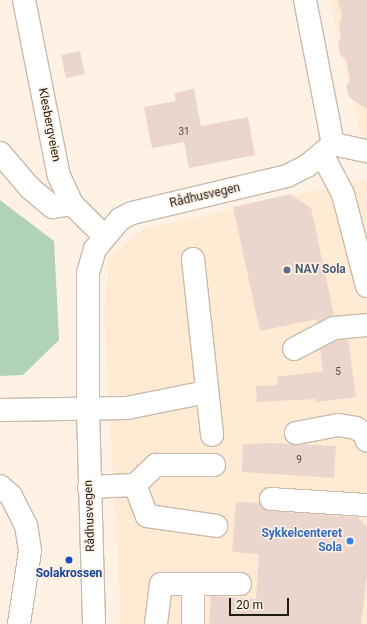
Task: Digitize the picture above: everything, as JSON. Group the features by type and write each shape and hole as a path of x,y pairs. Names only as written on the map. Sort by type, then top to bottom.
{"street":[{"name":"Klesbergveien","path":"24,0 59,176 72,204 104,236"},
{"path":"305,0 313,42 327,149 343,194 367,286"},
{"path":"327,149 367,151"},
{"name":"Rådhusvegen","path":"94,624 88,408 88,273 95,249 104,236 120,219 132,213 270,181 307,166 327,149"},
{"path":"0,153 30,188 53,207 72,204"},
{"path":"193,259 200,305 206,392 212,435"},
{"path":"294,348 334,328 367,325"},
{"path":"0,410 127,408 206,392"},
{"path":"296,433 338,426 356,428 365,434 367,441"},
{"path":"90,487 135,485 156,465 214,465"},
{"path":"135,485 147,516 216,526"},
{"path":"0,486 11,496 26,525 30,551 19,624"},
{"path":"271,499 367,505"},
{"path":"156,624 161,584 193,586 240,584"},
{"path":"193,586 193,624"}],"shaded area":[{"path":"330,0 367,0 367,161"},
{"path":"367,179 367,624 118,624 121,619 104,311 109,257 144,229"}],"green space":[{"path":"0,200 54,241 59,340 23,375 0,376"}],"building":[{"path":"338,0 367,0 367,109 349,97 346,86 350,80 346,59 340,55 338,43 341,38 339,24 342,16"},
{"path":"80,51 85,74 66,78 61,55"},
{"path":"194,89 201,126 248,117 255,155 189,168 184,142 152,148 144,107 176,101 174,93"},
{"path":"290,194 311,208 334,315 317,323 317,319 260,331 233,207"},
{"path":"348,339 356,397 316,402 316,399 257,402 256,386 277,385 277,377 323,371 320,349 338,340"},
{"path":"272,443 336,446 334,478 242,472 243,444"},
{"path":"236,503 259,503 270,511 358,517 367,527 367,574 361,624 209,624 211,596 256,599 259,554 232,552"}],"place":[{"name":"NAV Sola","path":"287,270"},
{"name":"Sykkelcenteret Sola","path":"350,541"},
{"name":"Solakrossen","path":"69,560"}]}
